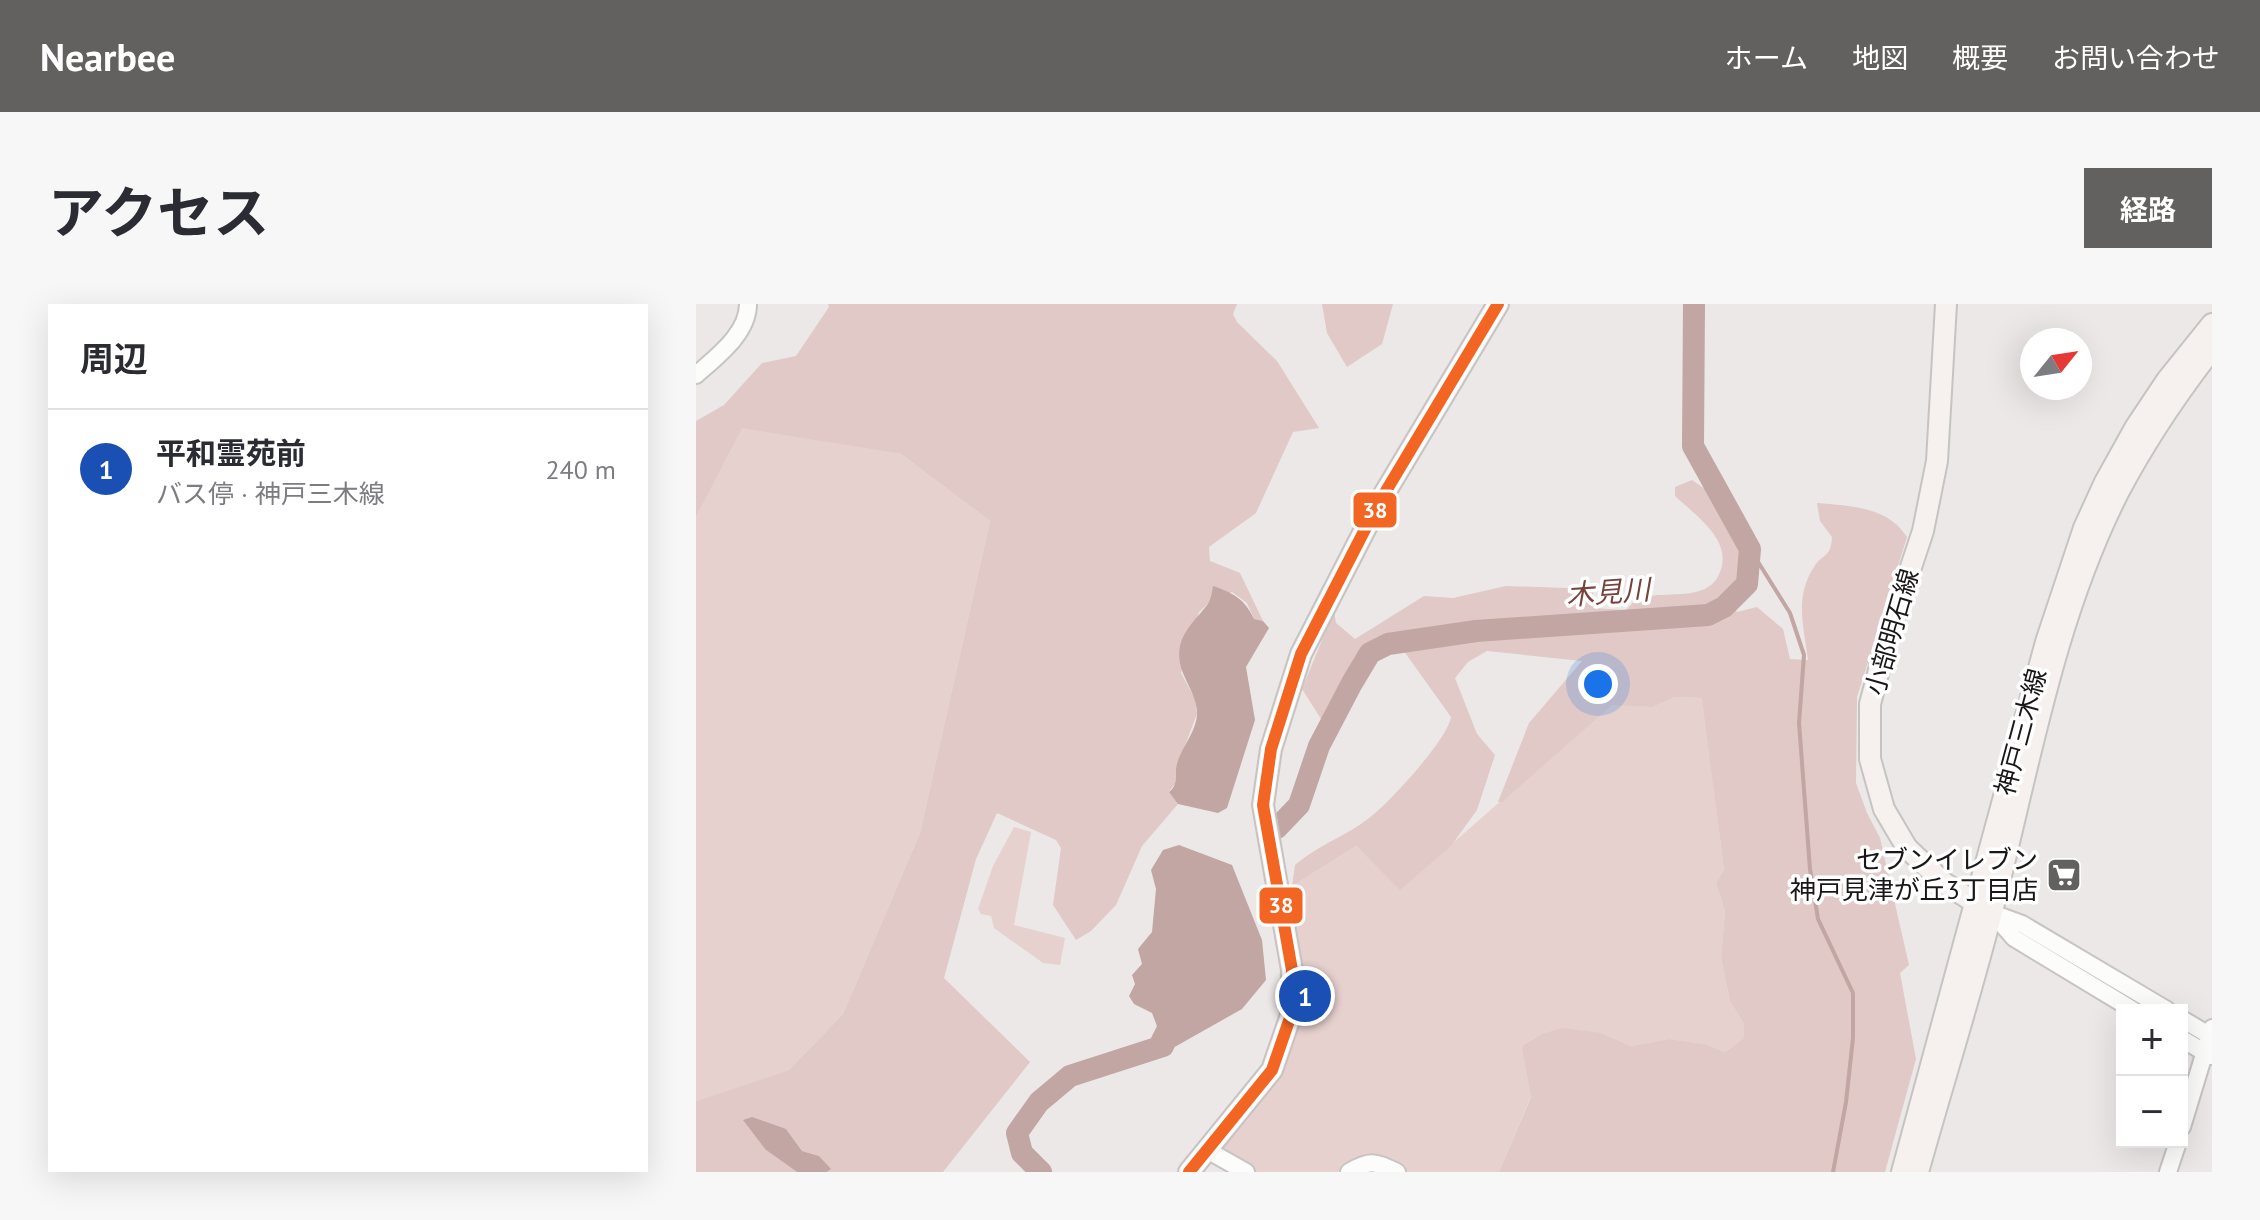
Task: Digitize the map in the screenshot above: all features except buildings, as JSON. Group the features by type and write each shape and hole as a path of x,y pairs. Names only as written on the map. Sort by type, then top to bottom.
{"main road":[{"path":"1189,1172 1272,1070 1291,1015 1292,970 1263,805 1271,749 1301,654 1377,506 1498,304"},
{"name":"小部明石線","path":"1946,304 1937,461 1923,531 1888,636 1870,704 1870,759 1884,809 1907,848 1944,883 1984,908"},
{"name":"神戸三木線","path":"1918,1172 2046,642 2084,528 2135,428 2167,380 2212,324"},
{"name":"神戸三木線","path":"1902,1172 1984,908 2060,645 2098,538 2148,439 2179,390 2212,349"}],"street":[{"path":"696,375 723,352 742,326 748,304"},
{"path":"1984,908 2014,938 2123,1004"},
{"path":"1984,908 2022,924 2157,1004"},
{"path":"2188,1022 2211,1033 2208,1055 2188,1110"},
{"path":"2188,1043 2208,1055"},
{"path":"2168,1172 2176,1148"},
{"path":"1207,1150 1246,1172"},
{"path":"1349,1172 1364,1163 1373,1162 1397,1172"}],"shaded area":[{"path":"828,304 1237,304 1233,314 1237,322 1277,361 1319,428 1293,432 1256,513 1209,547 1210,561 1240,573 1263,621 1254,619 1247,603 1232,592 1209,603 1199,612 1181,673 1195,699 1197,714 1176,769 1175,784 1169,792 1178,804 1142,846 1116,905 1091,931 1076,940 1053,905 1061,848 1056,840 997,813 976,859 944,978 1030,1062 943,1172 827,1172 830,1169 819,1156 802,1151 786,1129 766,1150 797,1172 696,1172 696,1101 789,1070 843,1014 920,833 990,521 901,454 742,428 696,517 696,421 724,405 762,363 796,356 829,307"},
{"path":"1322,304 1393,304 1382,344 1347,367 1327,333"},
{"path":"741,427 901,454 990,521 920,833 843,1014 789,1070 696,1101 696,517"},
{"path":"1692,480 1708,491 1742,550 1742,578 1729,594 1737,612 1757,607 1783,629 1790,659 1808,660 1802,613 1804,590 1814,567 1831,544 1832,537 1820,521 1817,503 1878,513 1899,527 1907,537 1857,697 1856,783 1880,838 1909,965 1900,973 1916,1059 1885,1172 1499,1172 1531,1097 1523,1045 1542,1034 1562,1028 1601,1033 1631,1046 1669,1039 1705,1044 1725,1052 1744,1038 1744,1024 1730,1001 1721,958 1725,911 1716,883 1724,870 1702,698 1675,697 1652,707 1612,705 1502,802 1498,802 1529,723 1582,661 1487,651 1468,662 1455,678 1477,734 1495,755 1477,810 1451,846 1400,890 1356,846 1292,886 1295,865 1355,828 1382,806 1430,753 1448,727 1451,717 1391,633 1364,650 1323,722 1302,689 1334,611 1336,623 1355,639 1424,596 1453,598 1506,586 1593,589 1593,608 1626,610 1644,597 1705,589 1714,582 1723,560 1717,539 1702,520 1675,496 1675,487"},
{"path":"1213,586 1238,598 1254,619 1263,621 1269,628 1246,667 1255,720 1227,808 1218,813 1178,804 1169,792 1174,786 1177,764 1197,718 1193,695 1180,664 1180,646 1188,629 1208,604"},
{"path":"1675,697 1703,698 1724,871 1716,883 1725,911 1721,958 1730,1001 1744,1024 1744,1038 1725,1052 1705,1044 1669,1039 1631,1046 1601,1033 1542,1034 1523,1045 1531,1096 1499,1172 1408,1172 1367,1155 1337,1172 1256,1172 1217,1149 1268,1086 1298,1031 1302,1013 1302,983 1287,889 1356,846 1400,889 1612,704 1651,707"},
{"path":"1014,827 1031,832 1014,925 1065,938 1060,965 1043,963 994,928 991,916 981,914 978,909 993,866"},
{"path":"1179,845 1232,865 1262,940 1266,980 1242,1009 1164,1053 1151,1038 1157,1026 1152,1013 1134,1004 1129,996 1135,984 1132,975 1142,964 1138,949 1152,932 1156,889 1151,870 1163,850"},
{"path":"752,1117 786,1129 802,1151 819,1156 831,1169 827,1172 797,1172 766,1150 743,1120"}],"waterway":[{"name":"木見川","path":"1277,828 1299,805 1319,746 1370,653 1388,644 1476,631 1708,615 1724,607 1747,584 1750,549 1693,446 1694,304"},
{"path":"1750,549 1790,613 1804,655 1799,723 1810,869 1818,919 1853,993 1853,1038 1846,1102 1833,1172"},
{"name":"木見川","path":"1041,1172 1022,1153 1017,1133 1039,1102 1070,1076 1163,1046 1172,1024"}],"transit line":[{"name":"38","path":"1189,1172 1272,1070 1291,1015 1292,970 1263,805 1271,749 1301,654 1377,506 1498,304"}],"place":[{"name":"セブンイレブン 神戸見津が丘3丁目店","path":"2064,875"},
{"name":"平和霊苑前","path":"1305,996"}]}
